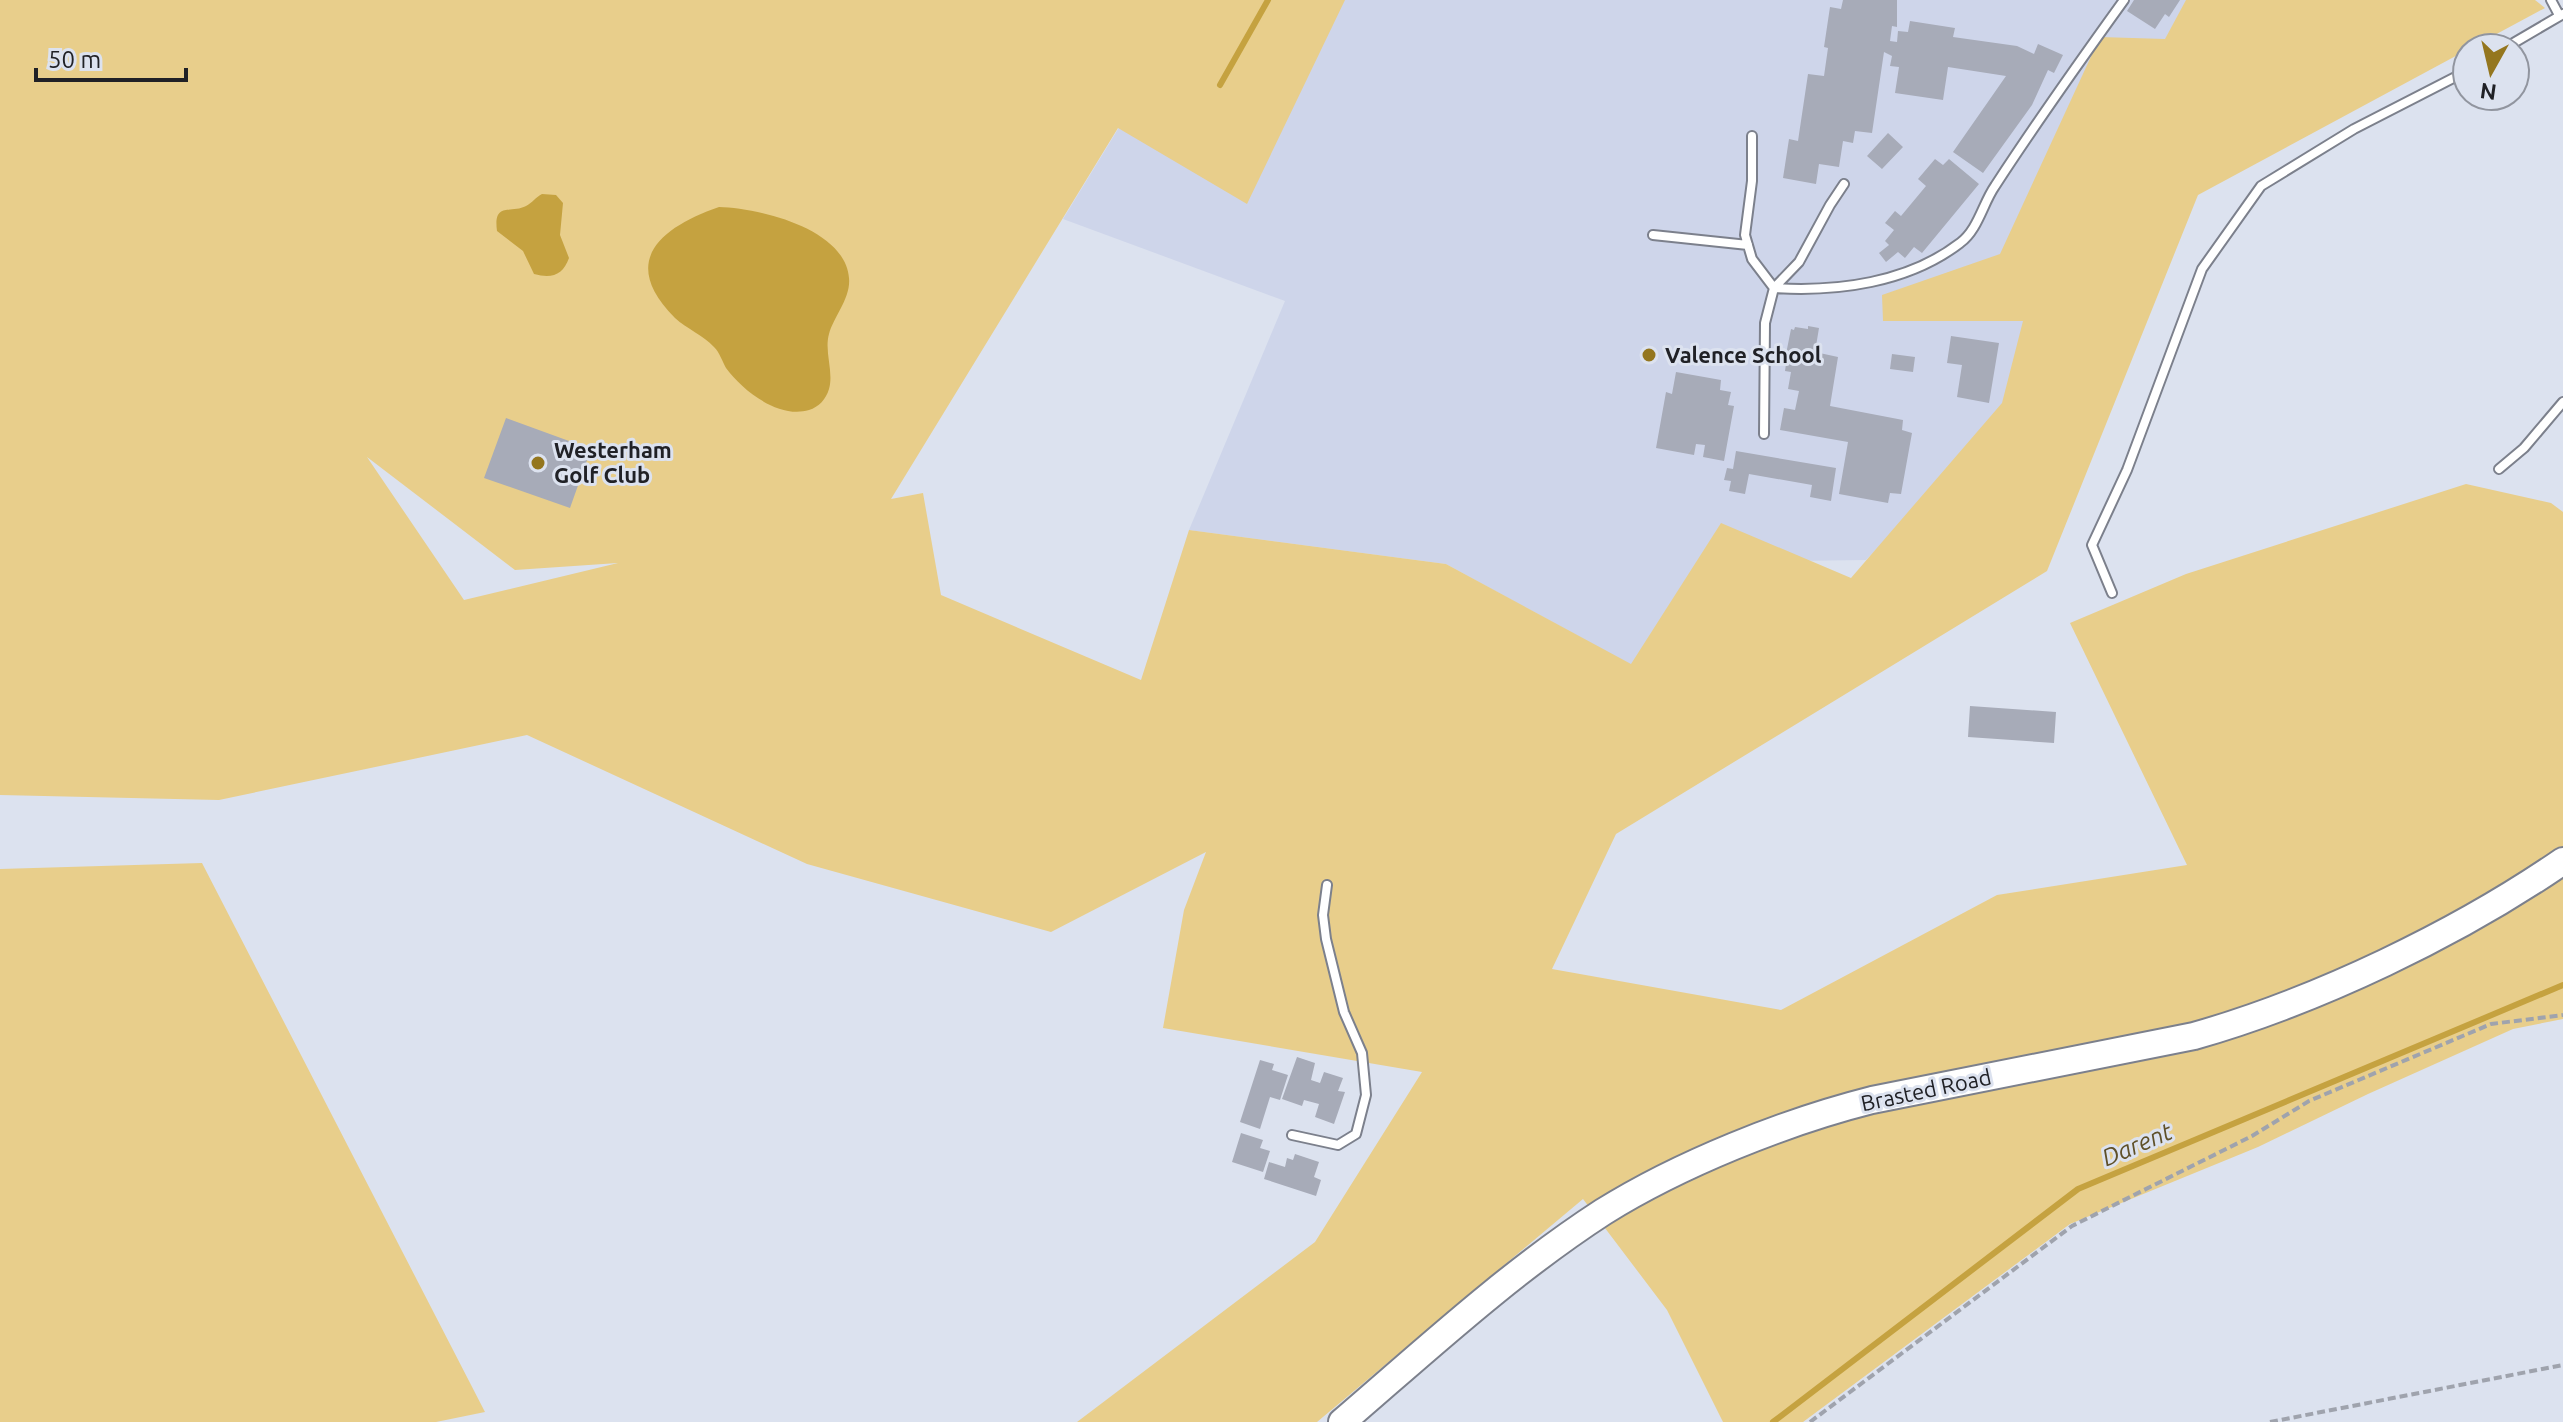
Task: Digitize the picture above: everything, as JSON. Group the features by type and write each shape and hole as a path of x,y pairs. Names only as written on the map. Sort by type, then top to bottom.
{"main road":[{"name":"Brasted Road","path":"1342,1422 1531,1262 1604,1212 1669,1176 1829,1111 2194,1036 2234,1024 2318,992 2418,945 2563,861"}],"lane":[{"path":"1752,136 1752,181 1745,235 1752,259 1774,288 1805,290 1869,284 1935,259 1963,241 1989,195 2059,88 2124,0"},
{"path":"2531,33 2561,15 2551,0"},
{"path":"2112,593 2092,545 2127,470 2202,269 2261,186 2354,129 2451,79"},
{"path":"1764,434 1765,323 1774,288 1799,262 1844,184"},
{"path":"1653,235 1748,245"},
{"path":"2499,469 2524,448 2563,402"},
{"path":"1292,1135 1338,1145 1356,1134 1366,1095 1362,1053 1344,1012 1326,939 1323,915 1327,885"}],"path":[{"path":"1810,1422 2072,1226 2252,1136 2309,1101 2491,1024 2563,1015"},
{"path":"2270,1422 2563,1365"}],"shaded area":[{"path":"0,0 1345,0 1247,204 1118,128 891,499 923,493 941,595 1141,680 1189,530 1446,564 1631,664 1721,523 1851,578 2002,403 2023,321 1883,321 1882,295 2000,254 2100,37 2165,39 2186,0 2535,0 2545,8 2500,32 2451,32 2451,59 2198,195 2047,571 1616,834 1552,969 1781,1010 1997,895 2187,865 2070,623 2186,574 2466,484 2551,503 2563,512 2563,1019 2513,1029 2258,1147 2070,1224 1803,1422 1723,1422 1667,1310 1583,1199 1317,1422 1077,1422 1315,1242 1422,1072 1163,1028 1184,910 1206,852 1051,932 807,864 527,735 219,800 0,795","holes":["367,457 515,570 618,563 464,600"]},
{"name":"Valence School","path":"1197,0 2197,0 2011,409 1866,560 1789,561 1631,665 1446,564 1189,530 1285,301 1063,219"},
{"path":"542,194 556,195 563,203 560,235 569,258 560,272 551,276 534,274 523,251 497,231 496,222 500,212 526,206"},
{"path":"719,207 755,211 797,224 832,246 844,261 849,285 829,334 829,389 822,402 813,409 798,412 786,410 752,394 726,368 714,347 675,318 658,298 650,280 648,264 654,249 679,225"},
{"path":"202,863 485,1412 436,1422 0,1422 0,869"}],"building":[{"path":"1843,0 1897,0 1897,27 1892,26 1890,41 1897,42 1898,31 1908,32 1910,21 1955,28 1953,37 2017,46 2034,54 2038,44 2063,55 2054,73 2048,70 2032,105 1983,173 1953,152 2006,76 1948,67 1943,100 1895,93 1899,67 1890,66 1892,56 1884,52 1872,133 1855,131 1853,143 1843,141 1839,167 1819,164 1816,184 1783,178 1789,139 1798,141 1808,74 1824,76 1828,48 1824,47 1830,7 1841,9"},
{"path":"2134,0 2180,0 2169,17 2165,14 2155,29 2127,11"},
{"path":"1888,133 1903,147 1882,169 1867,156"},
{"path":"1935,159 1943,165 1949,159 1979,184 1922,253 1914,247 1905,258 1898,252 1886,262 1879,253 1889,245 1885,241 1894,230 1885,223 1895,211 1901,216 1926,186 1918,179"},
{"path":"1808,326 1819,328 1815,352 1838,357 1830,406 1903,420 1902,430 1912,433 1901,494 1890,493 1888,503 1839,494 1848,442 1780,430 1784,408 1795,410 1799,391 1788,389 1791,372 1785,371 1784,364 1791,329 1808,329"},
{"path":"1951,336 1999,343 1989,403 1957,397 1962,365 1947,363"},
{"path":"1892,354 1915,357 1913,372 1890,369"},
{"path":"1676,372 1721,380 1720,390 1731,392 1728,405 1734,406 1724,461 1703,457 1705,445 1696,444 1694,455 1656,448 1666,392 1672,394"},
{"name":"Westerham Golf Club","path":"506,418 591,449 570,508 484,478"},
{"path":"1736,451 1836,468 1831,501 1810,497 1812,485 1749,474 1745,494 1729,491 1731,481 1724,480 1727,468 1733,469"},
{"path":"1970,706 2056,712 2054,743 1968,737"},
{"path":"1297,1057 1315,1063 1311,1080 1320,1083 1324,1072 1343,1078 1338,1091 1345,1092 1334,1124 1315,1117 1319,1104 1304,1100 1302,1106 1282,1099"},
{"path":"1260,1060 1274,1064 1272,1070 1288,1075 1280,1100 1270,1097 1260,1129 1240,1122"},
{"path":"1241,1133 1263,1140 1260,1148 1270,1151 1263,1172 1232,1162"},
{"path":"1295,1154 1319,1162 1314,1177 1321,1180 1316,1196 1264,1179 1269,1162 1285,1167 1287,1158 1293,1160"}],"waterway":[{"path":"1220,85 1268,0"},
{"name":"Darent","path":"1773,1422 2078,1189 2563,985"}],"place":[{"name":"Valence School","path":"1649,355"},
{"name":"Westerham Golf Club","path":"538,463"}]}
